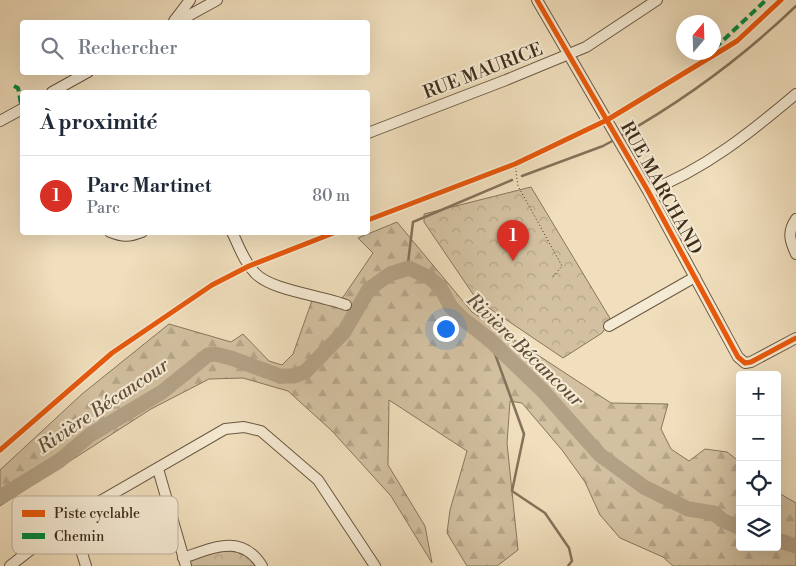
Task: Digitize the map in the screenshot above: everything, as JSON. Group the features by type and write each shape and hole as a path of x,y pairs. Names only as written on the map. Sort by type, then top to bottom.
{"street":[{"path":"174,20 190,0"},
{"path":"181,20 217,0"},
{"name":"RUE MARCHAND","path":"537,0 648,191 738,357 745,363 751,362 796,338"},
{"name":"RUE MAURICE","path":"370,132 569,55 596,42 657,0"},
{"path":"59,90 83,75"},
{"path":"648,191 679,178 712,159 754,129 796,94"},
{"path":"0,121 20,110"},
{"path":"796,219 791,226 790,239 796,254"},
{"path":"118,235 134,235"},
{"path":"234,235 249,266 262,280 346,305"},
{"path":"609,326 695,277"},
{"path":"110,496 225,429 244,427 261,431 323,486 375,566"},
{"path":"158,469 166,496"},
{"path":"178,541 184,562 218,547 234,546 252,553 262,566"},
{"path":"10,566 25,554"},
{"path":"82,554 86,566"}],"path":[{"path":"506,168 523,160"},
{"path":"515,164 518,186 562,266 553,277"}],"green space":[{"path":"531,187 611,320 602,333 563,358 477,300 424,222 424,214"},
{"path":"397,222 472,312 611,403 668,404 661,429 671,449 689,461 705,449 727,452 736,459 736,551 781,551 781,494 796,503 796,566 673,566 663,557 620,538 600,515 585,482 562,450 522,403 510,401 507,443 518,550 497,566 467,566 447,533 450,510 467,451 389,400 388,465 425,526 432,563 391,496 332,431 288,391 243,378 209,379 151,409 16,496 12,496 12,498 0,506 0,470 82,394 169,324 231,342 243,334 269,361 282,365 293,354 314,295 339,303 373,253 358,238 370,235 370,233"},
{"path":"234,546 262,566 186,566 183,558"}],"waterway":[{"path":"619,137 666,109 712,77 755,43 796,6"},
{"path":"522,176 603,146 614,140"},
{"path":"409,268 413,222 512,180"},
{"name":"Rivière Bécancour","path":"0,497 59,461 90,435 162,392 208,355 215,354 231,358 280,376 294,376 305,372 344,332 369,289 390,274 409,268 430,278 440,287 451,307 490,340 543,391 600,455 644,487 688,509 714,513 722,520 736,526"},
{"path":"490,340 524,434 512,491 545,513 569,548 572,561 568,566"},
{"name":"Rivière Bécancour","path":"781,541 796,546"}],"marked path":[{"path":"721,42 766,0"},
{"path":"14,86 18,88 20,98"}],"cycle path":[{"path":"537,0 648,191 738,357 745,363 751,362 796,338"},
{"path":"370,219 515,164 607,120 737,41 781,0"},
{"path":"0,450 112,353 212,285 249,266 328,235"}],"place":[{"name":"Parc Martinet","path":"513,261"}]}
